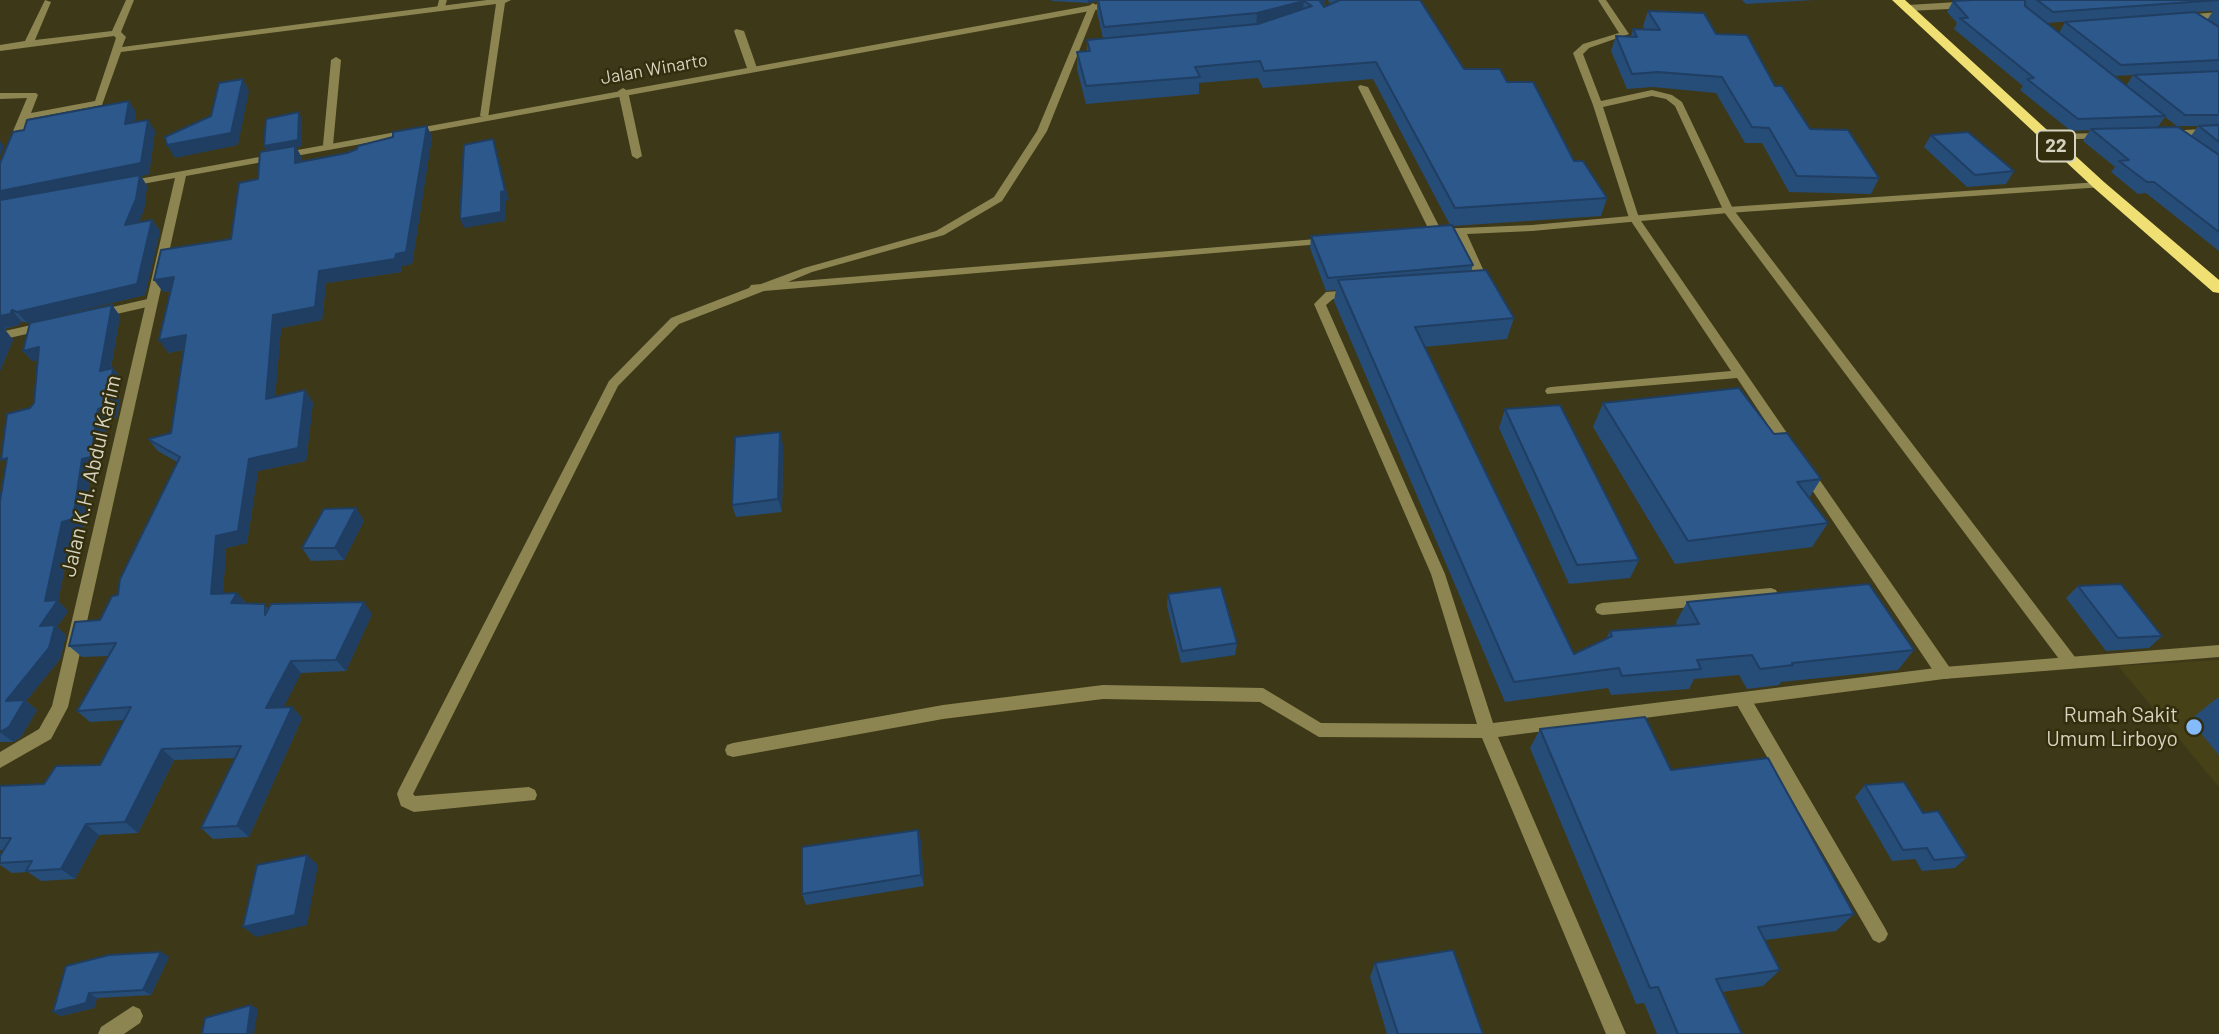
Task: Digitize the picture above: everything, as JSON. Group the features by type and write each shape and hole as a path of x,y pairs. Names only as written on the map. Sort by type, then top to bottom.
{"highway":[{"name":"22","path":"1903,4 2099,185 2219,288"}],"street":[{"path":"116,33 130,0"},
{"path":"117,50 442,4 507,0"},
{"name":"Jalan Winarto","path":"117,186 485,116 1134,0"},
{"path":"1601,0 1624,34 1586,46 1578,53 1598,104 1634,218 1877,584 1944,673"},
{"path":"1903,4 1991,4 1994,0"},
{"path":"485,116 501,1"},
{"path":"29,43 47,2"},
{"path":"529,795 414,804 407,801 405,794 613,384 675,321 755,288 940,233 998,199 1042,131 1082,51 1093,6"},
{"path":"2176,18 2219,15"},
{"path":"2189,17 2209,31"},
{"path":"739,31 752,68"},
{"path":"0,48 116,33 121,36 99,103 24,117"},
{"path":"328,145 336,60"},
{"path":"1363,87 1436,232"},
{"path":"623,91 637,156"},
{"path":"1598,104 1652,93 1669,97 1679,104 1728,210 2070,662"},
{"path":"0,96 33,95 0,174"},
{"path":"2166,125 2188,143"},
{"path":"2150,135 2219,131"},
{"path":"2046,137 2124,135"},
{"name":"Jalan K.H. Abdul Karim","path":"0,761 44,734 60,707 181,174"},
{"path":"1423,233 1532,228 1728,210 2099,185"},
{"path":"1452,286 1477,283 1481,278 1460,231"},
{"path":"755,288 1342,240"},
{"path":"1370,292 1330,295 1320,304 1438,574 1487,731 1616,1034"},
{"path":"89,316 152,302"},
{"path":"0,336 63,322"},
{"path":"1552,391 1740,374"},
{"path":"1602,609 1790,592"},
{"path":"733,751 943,712 1103,692 1263,695 1319,730 1487,731 1944,673 2219,651"},
{"path":"1743,700 1879,934"},
{"path":"108,1034 133,1016"}],"shaded area":[{"name":"Rumah Sakit Umum Lirboyo","path":"2219,660 2219,787 2118,666"}],"building":[{"path":"1098,0 1319,0 1324,7 1340,0 1420,0 1464,69 1500,69 1507,82 1533,82 1574,161 1583,161 1607,198 1455,208 1376,62 1264,71 1260,61 1195,67 1200,77 1086,86 1077,52 1090,51 1087,40 1258,24 1312,6 1304,1 1257,13 1104,27"},
{"path":"2025,0 2025,6 2165,116 2078,119 2027,79 2034,78 1960,18 1968,18 1953,1"},
{"path":"2037,0 2219,0 2053,12"},
{"path":"1648,11 1704,13 1716,34 1747,35 1775,86 1782,86 1810,129 1848,130 1879,178 1797,176 1769,128 1752,127 1722,77 1658,72 1632,74 1616,36 1637,37 1633,29 1660,30"},
{"path":"2195,12 2219,27 2219,60 2121,65 2065,22"},
{"path":"2219,71 2219,115 2185,115 2134,75"},
{"path":"243,79 231,133 167,145 165,137 211,116 219,83"},
{"path":"129,101 125,124 148,120 141,163 0,191 0,163 13,132 24,130 27,120"},
{"path":"299,112 298,140 264,146 266,119"},
{"path":"2219,125 2219,142 2199,126"},
{"path":"427,126 406,252 396,254 395,259 319,271 315,307 273,315 266,399 305,390 298,448 249,459 238,531 216,536 211,594 237,593 231,603 265,604 265,615 271,604 364,602 336,660 291,661 266,708 292,707 237,826 201,828 241,746 162,749 125,822 86,824 61,869 26,871 32,861 0,863 0,856 11,838 0,838 0,786 44,784 56,766 100,765 131,707 77,711 116,643 69,646 75,622 100,620 112,596 118,595 120,579 180,457 148,439 171,433 186,335 159,340 174,277 154,280 161,250 231,239 239,183 258,179 260,152 295,146 295,163 347,153 358,146 393,137 393,132"},
{"path":"2178,127 2219,155 2219,232 2154,182 2147,182 2119,161 2129,160 2091,129"},
{"path":"1968,132 2014,171 1975,175 1931,135"},
{"path":"493,139 505,191 501,192 501,212 460,219 464,145"},
{"path":"140,175 136,199 125,225 152,220 137,284 17,312 12,310 10,314 0,316 0,200"},
{"path":"1452,225 1473,265 1328,278 1311,236"},
{"path":"1486,270 1514,318 1415,327 1574,654 1612,636 1610,631 1699,624 1687,602 1869,584 1914,650 1760,669 1752,655 1697,660 1701,669 1622,676 1619,668 1514,682 1338,280"},
{"path":"112,305 100,371 113,368 109,402 108,406 98,409 91,457 82,459 73,519 62,522 45,601 58,600 40,626 55,625 49,648 6,701 25,700 9,727 0,732 0,501 7,458 1,460 7,414 30,408 34,403 39,347 23,351 30,323"},
{"path":"1739,388 1774,434 1787,433 1821,479 1797,482 1828,523 1688,541 1603,403"},
{"path":"1560,405 1639,560 1577,565 1505,409"},
{"path":"780,432 778,499 732,505 735,437"},
{"path":"356,508 335,548 302,548 324,509"},
{"path":"2121,584 2162,636 2118,638 2078,586"},
{"path":"1221,587 1237,643 1182,651 1168,594"},
{"path":"1645,717 1671,770 1768,758 1854,914 1758,927 1780,970 1716,979 1742,1034 1678,1034 1658,987 1650,988 1540,729"},
{"path":"1904,782 1923,813 1938,811 1967,857 1934,860 1927,848 1903,850 1865,785"},
{"path":"918,830 921,875 802,894 802,847"},
{"path":"307,855 295,915 243,927 257,865"},
{"path":"1453,950 1483,1034 1398,1034 1375,963"},
{"path":"161,952 143,990 89,993 86,1003 53,1012 66,966 109,955"},
{"path":"251,1005 247,1034 202,1034 205,1018"}],"place":[{"name":"Rumah Sakit Umum Lirboyo","path":"2194,727"}]}
